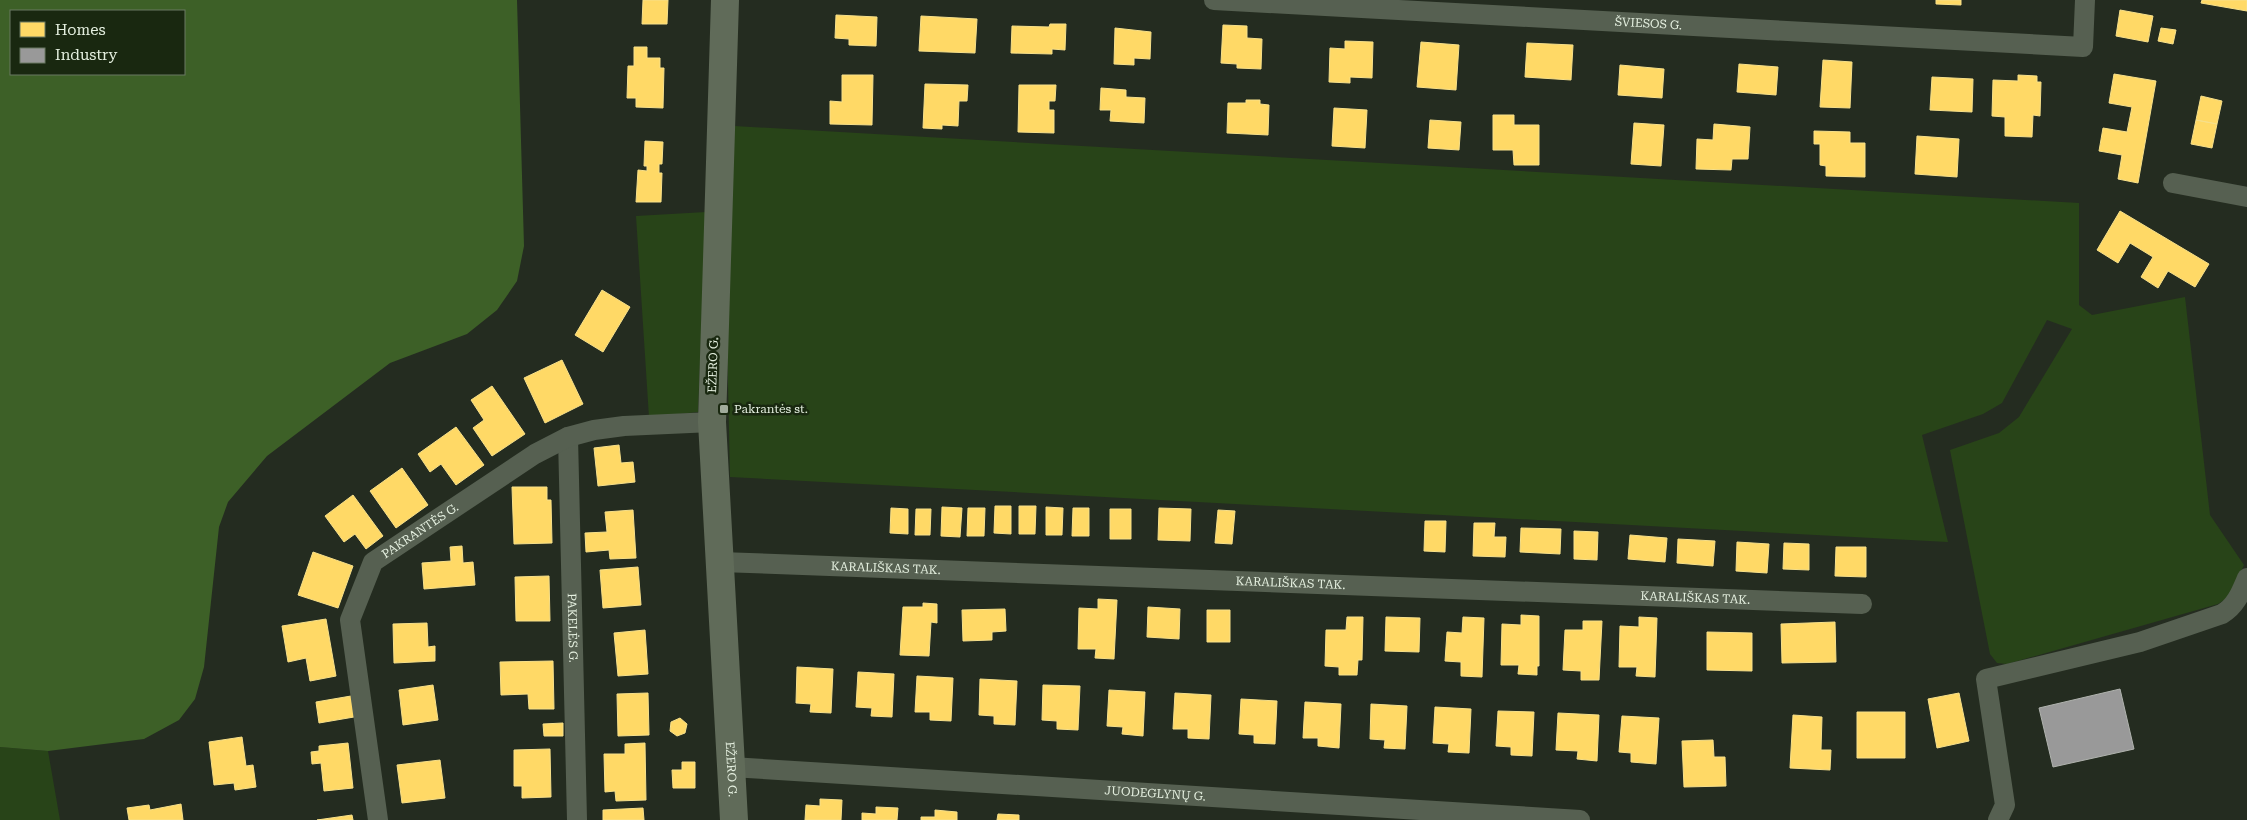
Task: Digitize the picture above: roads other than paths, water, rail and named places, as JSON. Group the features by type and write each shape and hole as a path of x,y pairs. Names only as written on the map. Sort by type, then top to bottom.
{"main road":[{"name":"EŽERO G.","path":"725,0 712,422 734,820"}],"street":[{"name":"ŠVIESOS G.","path":"1214,0 2083,47 2085,0"},
{"path":"2173,183 2247,197"},
{"name":"PAKRANTĖS G.","path":"378,820 350,620 373,562 535,454 568,438 594,430 624,426 712,422"},
{"name":"PAKELĖS G.","path":"568,438 577,820"},
{"name":"KARALIŠKAS TAK.","path":"720,562 1862,604"},
{"path":"1998,820 2005,805 1986,679 2140,642 2222,614 2229,610 2237,600 2247,578"},
{"name":"JUODEGLYNŲ G.","path":"731,767 1580,820"}],"place":[{"name":"Pakrantės st.","path":"724,409"}]}
